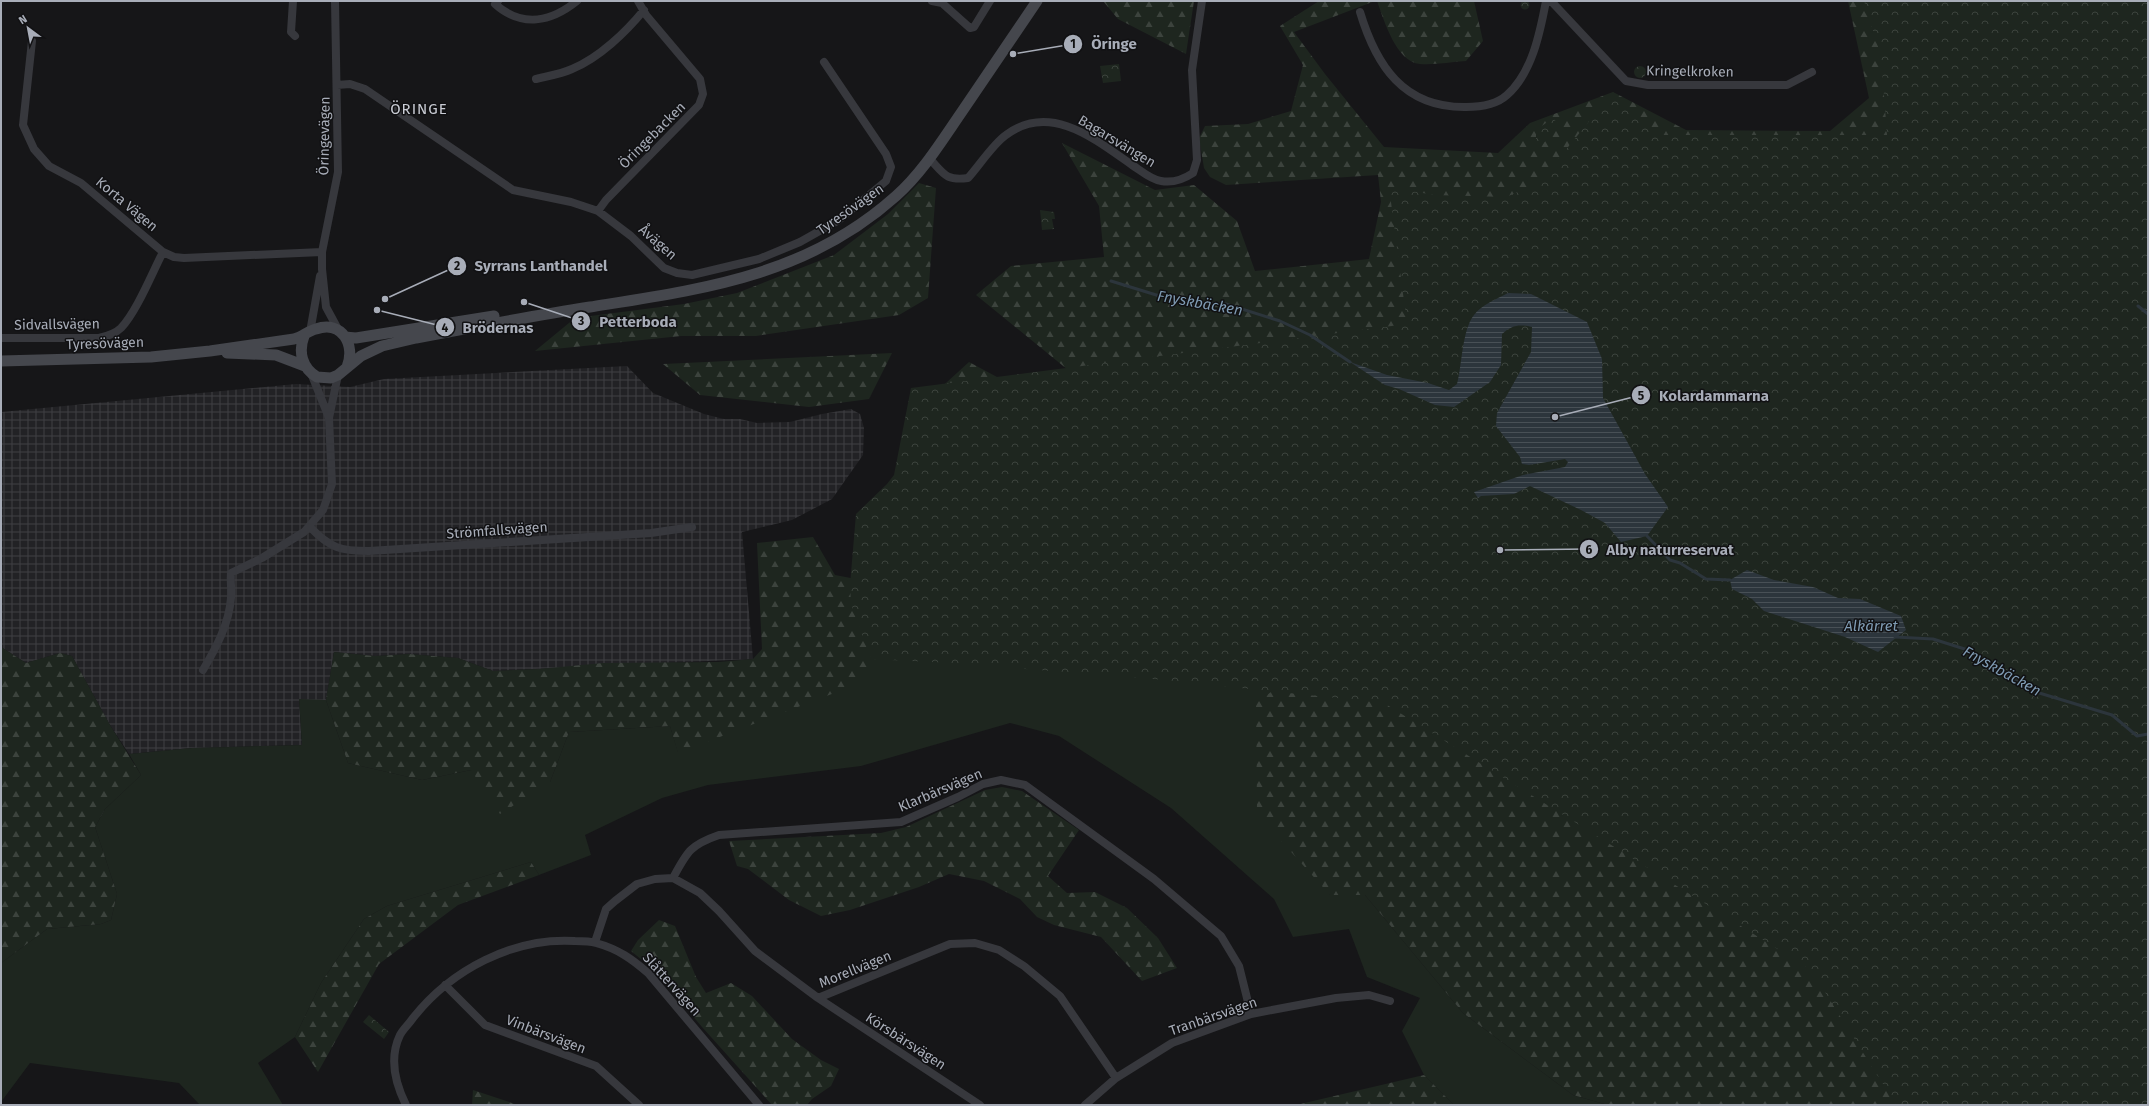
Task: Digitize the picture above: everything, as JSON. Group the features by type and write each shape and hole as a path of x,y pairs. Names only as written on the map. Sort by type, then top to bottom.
{"main road":[{"name":"Tyresövägen","path":"210,351 276,355 324,379 338,375 346,366 361,356 382,346 416,338 590,307 680,293 760,273 801,258 829,244 861,224 897,195 930,159 1037,1"},
{"name":"Tyresövägen","path":"1,361 151,357 210,351 307,334 324,327 356,338 550,308 590,307"},
{"path":"307,334 300,350 308,370"},
{"path":"342,334 351,352 346,366"}],"street":[{"path":"293,1 291,32 295,36"},
{"name":"Öringevägen","path":"335,1 338,85 338,172 322,252 322,269 326,307 342,334"},
{"path":"498,1 495,4 509,15 536,20 553,17 577,1"},
{"name":"Öringebacken","path":"598,211 606,200 699,105 702,94 700,79 645,13 638,1"},
{"path":"932,1 942,3 970,28 974,26 990,1"},
{"name":"Bagarsvängen","path":"930,159 948,178 955,180 968,178 1006,135 1026,124 1048,121 1066,125 1082,133 1160,181 1185,178 1193,173 1197,160 1192,70 1202,1"},
{"path":"1360,12 1368,40 1396,82 1427,100 1450,106 1470,107 1498,101 1513,89 1532,55 1546,1"},
{"name":"Kringelkroken","path":"1551,1 1626,81 1648,85 1788,86 1812,72"},
{"path":"536,79 573,69 605,49 645,13"},
{"name":"Korta Vägen","path":"32,41 23,125 34,149 49,166 81,183 163,252 174,257 184,258 322,252"},
{"name":"Åvägen","path":"338,85 350,84 365,89 513,190 571,202 598,211 631,236 664,268 677,273 692,275 759,259 800,242 839,220 886,182 891,167 886,154 824,62"},
{"name":"Sidvallsvägen","path":"1,338 99,338 113,334 121,328 131,314 163,252"},
{"name":"Öringevägen","path":"307,334 322,269"},
{"path":"308,370 329,418"},
{"path":"203,670 215,650 228,615 232,596 230,586 231,573 262,558 310,527 323,510 332,484 329,418 338,375"},
{"name":"Strömfallsvägen","path":"310,527 322,540 332,546 347,551 369,551 651,533 692,527"},
{"name":"Klarbärsvägen","path":"673,878 686,853 701,841 719,835 901,822 958,797 983,784 1001,780 1025,785 1154,879 1221,936 1239,966 1251,1014"},
{"path":"595,942 606,909 615,901 636,884 655,879 673,878"},
{"name":"Morellvägen","path":"673,878 700,893 720,911 754,951 818,998 950,944 975,943 999,950 1024,966 1060,996 1116,1078"},
{"name":"Slåttervägen","path":"406,1105 399,1092 395,1074 394,1054 400,1035 423,1006 445,986 473,966 506,950 555,940 595,942 628,955 648,973 759,1105"},
{"name":"Vinbärsvägen","path":"445,986 485,1025 596,1066 639,1105"},
{"name":"Tranbärsvägen","path":"1085,1105 1116,1078 1172,1043 1251,1014 1336,998 1369,995 1390,1001"},
{"name":"Körsbärsvägen","path":"818,998 980,1105"}],"shaded area":[{"path":"627,366 653,393 704,414 724,419 740,419 757,423 790,422 851,409 860,414 864,428 863,455 832,499 792,520 742,532 753,659 493,671 458,658 409,654 375,656 334,652 326,700 299,700 302,745 192,748 129,754 110,725 72,656 60,653 26,663 1,647 1,412 296,384 350,387 384,379"}],"green space":[{"path":"1525,0 1530,5 1525,10 1520,5"},
{"path":"1103,1 1194,1 1186,54 1118,19"},
{"path":"1319,1 1375,1 1294,32 1325,74 1384,147 1498,153 1530,123 1613,92 1686,130 1830,131 1869,98 1848,1 2148,1 2148,1105 1608,1105 1573,1095 1463,1013 1365,895 1330,895 1257,814 1256,703 1297,673 935,393 969,362 1068,415 1084,383 976,295 1011,266 1104,257 1099,206 1062,143 1155,190 1194,185 1237,221 1255,271 1369,259 1381,202 1378,175 1226,185 1210,177 1204,168 1199,138 1205,126 1248,124 1291,111 1303,65 1280,26"},
{"path":"1377,1 1474,1 1483,41 1466,61 1420,64 1412,61 1404,56 1392,39"},
{"path":"1864,1 2148,1 2148,1105 1896,1105 1811,970 1384,703 1154,679 950,663 871,659 851,604 850,585 856,514 887,484 894,475 911,388 1407,324 1389,187 1434,195 1506,197 1525,189 1546,174 1613,92 1659,135 1887,135 1881,56"},
{"path":"1119,64 1121,81 1103,83 1100,66"},
{"path":"1638,66 1642,66 1646,72 1642,78 1638,78 1634,74 1634,70"},
{"path":"1553,118 1559,125 1542,145 1536,140 1536,130"},
{"path":"919,183 936,188 928,298 899,315 756,336 681,336 535,351 575,318 684,304 737,293 834,255 888,214"},
{"path":"1040,210 1054,212 1055,219 1052,219 1054,229 1042,230"},
{"path":"892,353 869,399 809,407 700,395 663,364"},
{"path":"813,537 835,575 861,580 915,626 850,687 678,753 670,726 569,732 550,782 500,814 471,770 422,780 348,763 326,700 334,652 375,656 409,654 458,658 493,671 539,669 603,663 718,662 753,659 762,649 757,543"},
{"path":"915,626 1297,673 1330,895 1365,895 1463,1013 1573,1095 1608,1105 1454,1105 1424,1075 1402,1031 1420,998 1367,977 1349,929 1293,937 1274,899 1171,808 1059,736 1010,723 861,766 708,785 662,798 585,835 591,855 539,875 531,862 387,906 364,919 321,983 295,1037 258,1063 283,1105 200,1105 179,1083 30,1063 1,1102 1,963 47,929 101,924 111,920 117,894 95,827 105,809 141,775 129,754 192,748 302,745 299,699 326,700 348,763 422,780 471,770 550,782 569,732 670,726 678,752"},
{"path":"1,647 26,663 60,653 72,656 110,725 141,775 105,809 95,827 117,894 111,920 101,924 47,929 1,963"},
{"path":"1002,787 1022,791 1079,830 1048,876 1067,893 1095,892 1127,908 1158,938 1177,968 1142,981 1101,937 1054,925 1037,917 1020,899 984,881 949,874 919,887 850,910 821,916 789,900 748,869 737,866 729,841 881,833 906,827 985,790"},
{"path":"531,862 539,875 458,905 379,964 318,1072 295,1037 321,983 364,919 387,906"},
{"path":"659,920 675,926 696,977 706,993 731,983 752,996 792,1039 821,1060 839,1069 831,1086 812,1099 807,1105 772,1105 702,1027 653,969 631,951 638,940"},
{"path":"369,1015 389,1032 384,1039 363,1022"},
{"path":"1424,1075 1454,1105 1296,1105"},
{"path":"473,1090 518,1105 472,1105"}],"water":[{"path":"1508,293 1531,294 1587,322 1602,359 1603,398 1645,474 1668,507 1647,536 1621,542 1605,523 1530,486 1514,494 1481,496 1478,498 1474,492 1523,475 1565,467 1568,462 1565,459 1529,465 1522,464 1520,457 1496,426 1497,413 1531,352 1532,327 1516,326 1502,334 1501,365 1490,382 1454,407 1435,405 1399,389 1385,385 1350,362 1387,375 1428,383 1449,390 1457,384 1467,330 1474,315 1485,305"},
{"name":"Alkärret","path":"1747,570 1774,580 1813,587 1838,598 1860,599 1901,616 1906,630 1878,652 1845,637 1764,611 1752,599 1732,589 1730,580"}],"waterway":[{"name":"Fnyskbäcken","path":"1111,281 1166,298 1201,303 1226,304 1280,321 1310,335 1350,362"},
{"path":"2138,306 2148,314"},
{"path":"1647,536 1670,560 1680,563 1706,579 1730,580"},
{"name":"Fnyskbäcken","path":"1895,637 1933,639 1971,651 1999,672 2036,692 2112,715 2137,736 2148,734"}],"place":[{"name":"Öringe","path":"1013,54"},
{"name":"Syrrans Lanthandel","path":"385,299"},
{"name":"Petterboda","path":"524,302"},
{"name":"Brödernas","path":"377,310"},
{"name":"Kolardammarna","path":"1555,417"},
{"name":"Alby naturreservat","path":"1500,550"}],"district":[{"name":"ÖRINGE","path":"419,109"}]}
